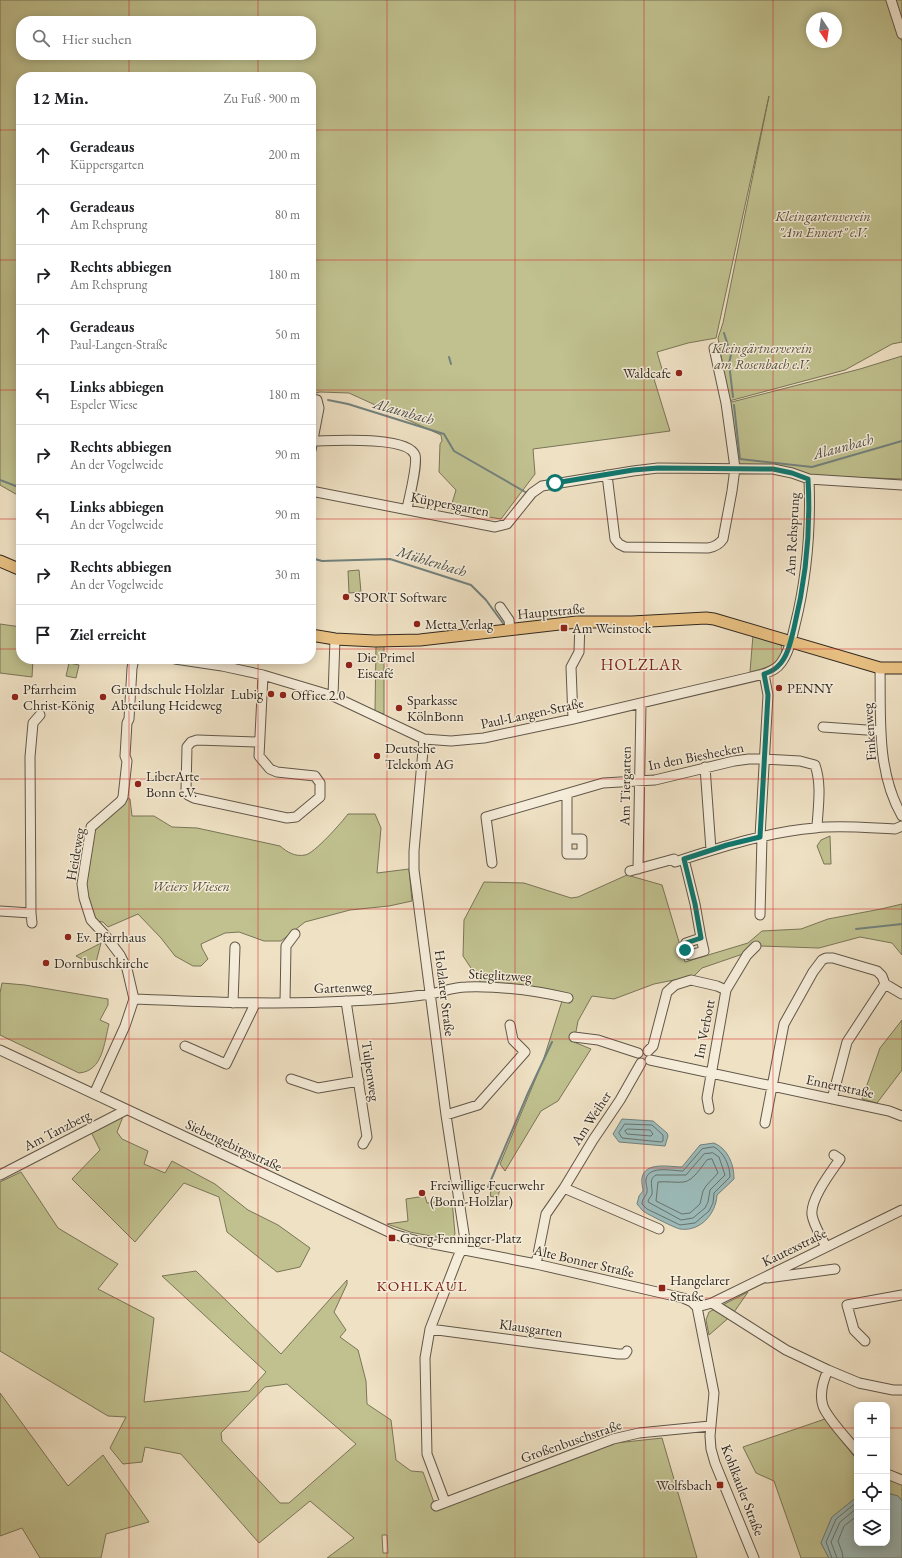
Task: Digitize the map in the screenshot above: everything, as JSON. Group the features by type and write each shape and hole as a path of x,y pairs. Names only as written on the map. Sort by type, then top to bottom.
{"main road":[{"path":"0,561 16,568"},
{"name":"Hauptstraße","path":"316,636 335,639 378,641 420,640 580,622 632,622 706,618 714,619 880,668 902,668"}],"street":[{"path":"891,0 902,34"},
{"path":"607,475 615,539 619,544 625,547 708,548 715,546 723,539 735,468 726,403 714,348"},
{"path":"316,400 319,408 316,422"},
{"path":"316,441 381,441 404,446 412,450 415,455 416,464 407,509"},
{"name":"Küppersgarten","path":"316,492 488,526 502,526 507,524 532,493 542,486 658,468 735,468"},
{"name":"Am Rehsprung","path":"735,468 773,469 792,473 808,479 810,518 805,576 800,606 791,642"},
{"path":"808,479 902,485"},
{"path":"500,607 509,620 510,630"},
{"path":"573,719 571,668 578,652 580,622"},
{"path":"333,696 335,639"},
{"name":"Paul-Langen-Straße","path":"209,664 263,675 333,696 424,739 451,741 475,739 573,719 764,674 774,670 780,664 785,657 791,642"},
{"name":"Heideweg","path":"133,664 129,719 127,723 125,756 127,761 123,797 91,827 82,884 84,898 91,920 122,960 129,976 134,998"},
{"name":"Finkenweg","path":"880,668 883,756 893,795 902,816"},
{"path":"760,915 761,837 768,695 764,674"},
{"path":"259,742 197,740 191,742 188,747 186,790 188,796 287,818 296,817 320,797 320,782 315,776 277,772 270,769 259,756 263,675"},
{"name":"Am Tiergarten","path":"640,704 640,780 636,869 674,859 675,862 684,859"},
{"path":"0,911 32,918 30,757 33,724 40,715"},
{"path":"823,727 881,730"},
{"name":"Holzlarer Straße","path":"424,739 414,870 446,1115 463,1228 464,1240 462,1249"},
{"name":"In den Bieshecken","path":"492,863 486,817 603,784 655,780 705,767 749,758 800,761 815,765 819,796 817,827"},
{"path":"705,767 711,850"},
{"path":"567,795 567,839"},
{"path":"701,938 695,904 684,859 711,850 787,831 817,827 895,829 902,826"},
{"path":"285,1002 286,946 295,934"},
{"name":"Im Verbott","path":"710,1074 726,990 747,955 756,946"},
{"path":"233,1003 235,947"},
{"path":"765,1124 784,1024 813,972 822,960 826,958 833,958 877,971 882,976 885,984 902,994"},
{"name":"Im Verbott","path":"647,1058 653,1046 667,992 675,985 691,980 717,986 726,990"},
{"path":"832,1099 847,1042 885,984"},
{"name":"Stieglitzweg","path":"431,994 464,987 507,987 568,998"},
{"name":"Gartenweg","path":"134,998 255,1004 396,999 431,994"},
{"path":"94,1094 125,1026 134,998"},
{"name":"Tulpenweg","path":"346,1001 367,1137 363,1144"},
{"path":"185,1046 226,1064 255,1004"},
{"path":"446,1115 478,1105 525,1052 513,1040 510,1025"},
{"path":"574,1037 598,1040 638,1053 643,1050 647,1058"},
{"name":"Siebengebirgsstraße","path":"0,1050 392,1234 418,1241 462,1249"},
{"name":"Ennertstraße","path":"647,1058 710,1074 889,1111 902,1116"},
{"name":"Am Weiher","path":"536,1264 546,1214 647,1058"},
{"path":"709,1109 707,1098 710,1074"},
{"path":"291,1079 318,1088 359,1081"},
{"name":"Am Tanzberg","path":"0,1175 126,1110"},
{"path":"826,1247 814,1223 812,1213 816,1196 840,1159 834,1155"},
{"path":"564,1188 659,1229"},
{"name":"Kautexstraße","path":"697,1307 712,1303 902,1210"},
{"path":"445,1502 427,1454 426,1358 430,1328 462,1249"},
{"name":"Alte Bonner Straße","path":"462,1249 536,1264 683,1298 692,1302 697,1307"},
{"path":"760,1279 835,1269"},
{"path":"865,1341 854,1330 847,1305 902,1295"},
{"path":"712,1303 786,1350 828,1370 859,1383 893,1390 902,1390"},
{"path":"697,1307 714,1393 710,1428"},
{"name":"Klausgarten","path":"430,1328 618,1354 625,1354 627,1351"},
{"path":"828,1370 822,1383 824,1408 854,1447"},
{"name":"Großenbuschstraße","path":"436,1506 613,1439 639,1433 710,1428"},
{"name":"Kohlkauler Straße","path":"710,1428 711,1448 715,1464 754,1558"},
{"path":"890,1475 902,1480"}],"green space":[{"path":"0,0 890,0 902,42 902,342 892,344 845,370 729,401 718,338 723,323 769,96 716,338 688,343 657,352 664,376 654,379 670,431 533,449 535,474 501,519 450,510 456,490 439,472 440,444 442,441 441,435 349,393 316,393 316,72 16,72 16,494 0,485"},
{"path":"892,0 902,0 902,28"},
{"path":"902,356 902,479 817,476 737,464 724,404 860,369"},
{"path":"359,570 361,592 349,593 348,571"},
{"path":"0,624 16,626 16,664 33,664 32,677 0,673"},
{"path":"753,635 781,644 782,651 777,661 773,664 750,672"},
{"path":"376,645 384,645 384,714 375,711"},
{"path":"69,664 79,665 76,678 66,676"},
{"name":"Weiers Wiesen","path":"126,797 130,799 132,816 154,816 172,827 197,828 280,846 295,855 305,855 315,849 328,837 348,814 375,814 381,828 377,873 409,869 412,901 389,906 350,910 305,922 281,941 264,941 239,932 225,933 201,944 208,959 201,966 193,966 175,956 161,938 138,914 108,927 103,922 96,921 86,903 87,854 91,830"},
{"path":"830,836 831,864 824,864 817,846 821,840"},
{"path":"627,875 662,885 685,962 748,943 762,931 801,929 828,919 902,904 902,955 892,943 860,937 819,948 760,946 740,955 702,968 694,976 654,984 614,999 592,996 578,1021 574,1042 591,1049 558,1101 541,1111 505,1171 500,1164 543,1061 562,999 483,986 463,956 464,920 484,882 524,883 571,898 578,897"},
{"path":"101,943 95,966 76,956"},
{"path":"2,983 25,985 108,999 108,1005 100,1020 109,1024 104,1047 98,1062 87,1071 79,1073 0,1035 0,993"},
{"path":"902,1020 902,1070 877,1103 862,1099 880,1048"},
{"path":"124,1114 117,1132 122,1139 148,1151 144,1164 165,1173 172,1161 215,1184 248,1210 278,1225 310,1248 300,1267 277,1272 227,1232 219,1197 184,1183 135,1242 72,1179 100,1150 91,1132"},
{"path":"21,1172 58,1228 118,1264 98,1289 154,1318 144,1402 249,1391 266,1372 162,1276 196,1271 281,1354 347,1280 347,1284 334,1312 346,1330 340,1337 358,1350 366,1381 367,1404 391,1420 396,1460 411,1471 423,1472 436,1508 489,1487 616,1443 662,1438 697,1558 327,1558 354,1538 310,1501 259,1543 181,1454 145,1447 142,1462 123,1464 110,1448 126,1417 108,1416 0,1351 0,1182","holes":["287,1384 356,1444 289,1503 280,1503 222,1441 221,1433 265,1387","382,1535 387,1535 388,1553 383,1553"]},
{"path":"492,1185 500,1187 498,1198 490,1196"},
{"name":"Georg-Fenninger-Platz","path":"425,1196 427,1203 452,1200 455,1234 451,1240 410,1232 387,1224 408,1221 406,1199"},
{"path":"748,1292 732,1315 709,1335 706,1320 709,1312"},
{"path":"0,1393 68,1486 103,1455 149,1522 106,1534 101,1558 40,1558 22,1528 0,1536"},
{"path":"825,1419 854,1456 854,1499 832,1517 821,1543 829,1558 801,1558 774,1481 756,1473 743,1447"},
{"path":"890,1478 902,1484 902,1501 898,1496 890,1494"}],"water":[{"path":"622,1119 653,1121 667,1133 668,1136 665,1146 619,1142 613,1134"},
{"path":"714,1143 723,1149 729,1158 733,1168 734,1179 717,1195 714,1209 706,1220 694,1228 680,1229 643,1211 637,1204 639,1196 643,1191 642,1180 644,1173 648,1169 659,1166 682,1167 700,1145"},
{"path":"890,1494 898,1496 902,1501 902,1558 829,1558 821,1543 832,1517 854,1499 854,1546 890,1546"}],"waterway":[{"path":"724,333 731,355 729,363 733,397"},
{"path":"449,357 451,364"},
{"name":"Alaunbach","path":"328,400 348,404 444,434 454,451 527,493"},
{"name":"Alaunbach","path":"734,405 740,459 812,467 902,441"},
{"name":"Mühlenbach","path":"0,480 16,486"},
{"name":"Mühlenbach","path":"316,559 322,561 390,559 471,585 486,600 505,626"},
{"path":"856,929 902,924"},
{"path":"488,1187 528,1093 552,1042"}],"place":[{"name":"Waldcafe","path":"679,373"},
{"name":"SPORT Software","path":"346,597"},
{"name":"Metta Verlag","path":"417,624"},
{"name":"Am Weinstock","path":"564,628"},
{"name":"Die Primel Eiscafé","path":"349,665"},
{"name":"PENNY","path":"779,688"},
{"name":"Lubig","path":"271,694"},
{"name":"Office 2.0","path":"283,695"},
{"name":"Pfarrheim Christ-König","path":"15,697"},
{"name":"Grundschule Holzlar Abteilung Heideweg","path":"103,697"},
{"name":"Sparkasse KölnBonn","path":"399,708"},
{"name":"Deutsche Telekom AG","path":"377,756"},
{"name":"LiberArte Bonn e.V.","path":"138,784"},
{"name":"Ev. Pfarrhaus","path":"68,937"},
{"name":"Dornbuschkirche","path":"46,963"},
{"name":"Freiwillige Feuerwehr (Bonn-Holzlar)","path":"422,1193"},
{"name":"Georg-Fenninger-Platz","path":"392,1238"},
{"name":"Hangelarer Straße","path":"662,1288"},
{"name":"Wolfsbach","path":"720,1485"}],"district":[{"name":"HOLZLAR","path":"642,664"},
{"name":"KOHLKAUL","path":"422,1285"}],"route":[{"path":"555,483 633,470 658,468 773,469 792,473 808,479 810,514 805,576 800,606 791,642 785,657 774,670 764,674 768,695 760,837 727,845 684,859 695,904 701,938 687,942 684,945 685,950"}],"park label":[{"name":"Kleingartenverein \"Am Ennert\" e.V.","path":"823,224"},
{"name":"Kleingärtnerverein am Rosenbach e.V.","path":"762,356"}]}
